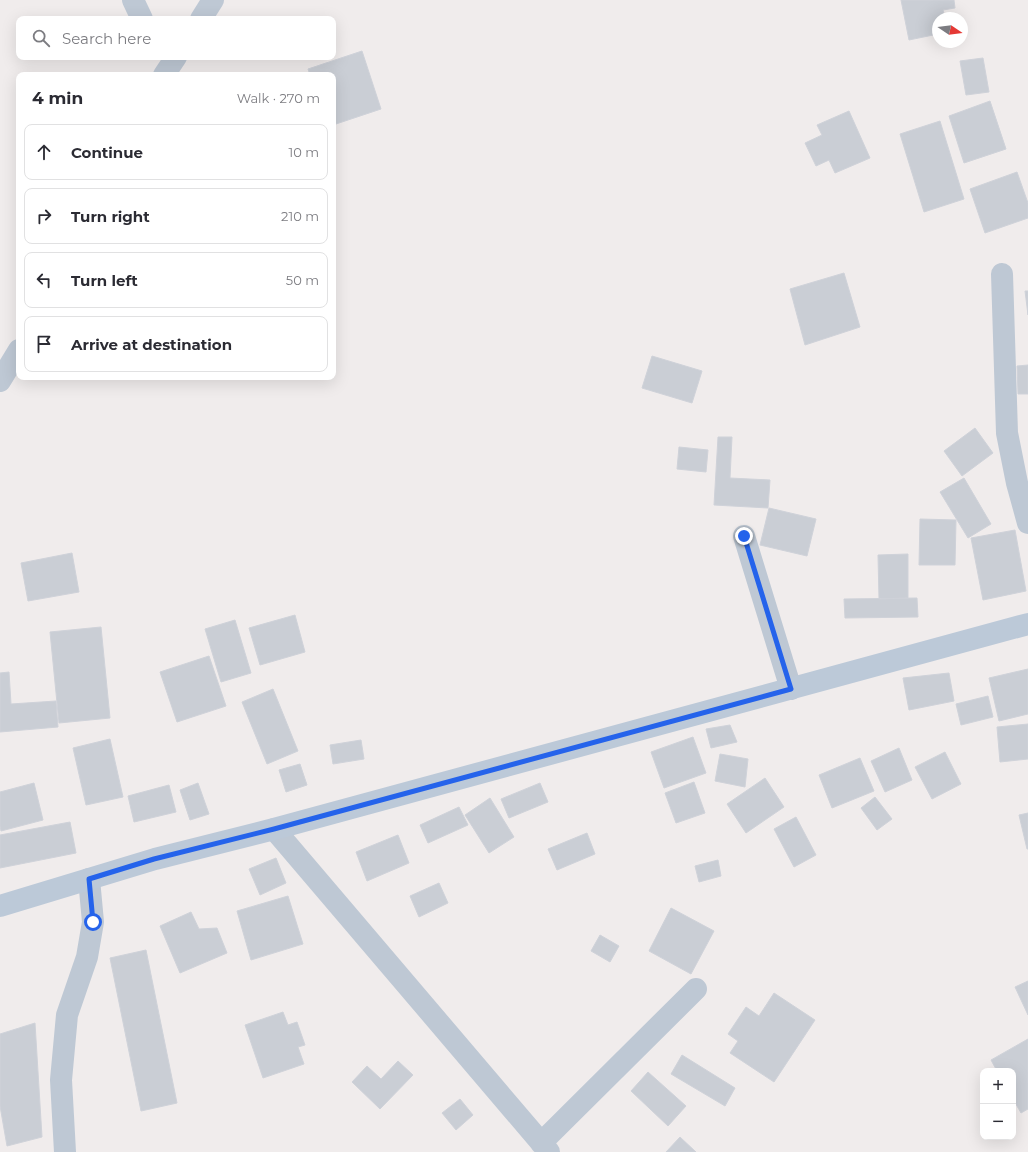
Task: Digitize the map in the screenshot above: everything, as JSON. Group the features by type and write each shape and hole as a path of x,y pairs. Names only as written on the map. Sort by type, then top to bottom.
{"main road":[{"path":"0,906 154,859 274,829 1028,624"}],"street":[{"path":"133,0 141,16"},
{"path":"203,16 214,0"},
{"path":"1002,274 1007,433 1017,483 1028,523"},
{"path":"0,381 16,355"},
{"path":"744,536 791,689"},
{"path":"274,829 545,1148 696,989"},
{"path":"65,1152 61,1080 67,1015 87,956 93,922 89,879"}],"building":[{"path":"901,0 954,0 955,8 943,10 944,12 932,12 932,35 909,40"},
{"path":"362,51 381,109 336,124 336,72 309,72 308,69"},
{"path":"983,58 989,92 966,95 960,61"},
{"path":"990,101 1006,149 964,163 949,116"},
{"path":"849,111 870,158 835,173 829,160 816,166 805,143 822,135 817,125"},
{"path":"940,121 964,199 924,212 900,134"},
{"path":"1017,172 1028,203 1028,218 985,233 970,189"},
{"path":"844,273 860,327 805,345 790,289"},
{"path":"1025,291 1028,291 1028,315"},
{"path":"652,356 702,371 692,403 642,388"},
{"path":"1028,365 1028,394 1018,394 1017,366"},
{"path":"975,428 993,453 962,476 944,451"},
{"path":"718,437 732,437 730,478 770,480 768,508 714,505"},
{"path":"679,447 708,450 706,472 677,469"},
{"path":"964,478 991,524 968,538 940,492"},
{"path":"769,508 816,519 807,556 760,545"},
{"path":"920,519 956,520 955,565 919,565"},
{"path":"1015,530 1026,591 983,600 971,538"},
{"path":"72,553 79,592 28,601 21,563"},
{"path":"908,554 908,598 879,599 878,555"},
{"path":"917,598 918,617 845,618 844,599"},
{"path":"295,615 305,652 260,665 249,628"},
{"path":"235,620 251,673 221,682 205,629"},
{"path":"101,627 110,718 59,723 50,632"},
{"path":"209,656 226,706 177,722 160,672"},
{"path":"1028,669 1028,714 999,721 989,678"},
{"path":"9,672 11,704 56,701 58,727 0,732 0,673"},
{"path":"949,673 954,701 909,710 903,678"},
{"path":"273,689 298,751 267,764 242,702"},
{"path":"988,696 993,717 961,725 956,704"},
{"path":"1028,724 1028,759 1000,762 997,727"},
{"path":"730,725 737,742 711,748 706,729"},
{"path":"693,737 706,773 664,788 651,752"},
{"path":"110,739 123,797 86,805 73,748"},
{"path":"361,740 364,759 333,764 330,745"},
{"path":"899,748 912,780 885,792 871,761"},
{"path":"945,752 961,784 932,799 915,767"},
{"path":"720,754 748,759 745,787 715,781"},
{"path":"860,758 874,791 832,808 819,775"},
{"path":"300,764 307,785 286,792 279,770"},
{"path":"765,778 784,807 746,833 727,804"},
{"path":"694,782 705,813 676,823 665,793"},
{"path":"34,783 43,820 1,831 0,792"},
{"path":"198,783 209,814 190,820 180,790"},
{"path":"540,783 548,802 509,818 501,799"},
{"path":"169,785 176,812 134,822 128,796"},
{"path":"875,797 892,819 877,830 861,808"},
{"path":"490,798 514,837 489,853 465,815"},
{"path":"459,807 468,825 428,843 420,825"},
{"path":"1028,813 1028,849 1027,849 1019,815"},
{"path":"796,817 816,855 794,867 774,829"},
{"path":"70,822 76,853 0,868 0,835"},
{"path":"587,833 595,854 557,870 548,849"},
{"path":"398,835 409,863 367,881 356,852"},
{"path":"276,858 286,883 260,895 249,869"},
{"path":"718,860 721,876 699,882 695,866"},
{"path":"439,883 448,903 419,917 410,896"},
{"path":"288,896 303,944 251,960 237,911"},
{"path":"671,908 714,931 691,974 649,951"},
{"path":"191,912 199,929 217,928 227,953 180,973 160,926"},
{"path":"600,935 619,946 610,962 591,951"},
{"path":"146,950 177,1103 141,1111 110,958"},
{"path":"1028,981 1028,1015 1015,987"},
{"path":"774,993 815,1020 774,1082 730,1053 738,1041 728,1034 746,1007 759,1016"},
{"path":"283,1012 288,1025 297,1022 305,1045 298,1047 304,1064 263,1078 245,1025"},
{"path":"35,1023 42,1137 7,1146 0,1106 0,1034"},
{"path":"1028,1039 1028,1109 1021,1113 1016,1104 1016,1068 995,1068 991,1060"},
{"path":"682,1055 735,1088 725,1106 671,1074"},
{"path":"398,1061 413,1075 380,1109 352,1082 367,1066 381,1079"},
{"path":"648,1072 686,1106 668,1126 631,1091"},
{"path":"460,1099 473,1115 456,1130 442,1113"},
{"path":"680,1137 696,1152 666,1152"}],"route":[{"path":"93,922 89,879 154,859 274,829 791,689 744,536"}]}
